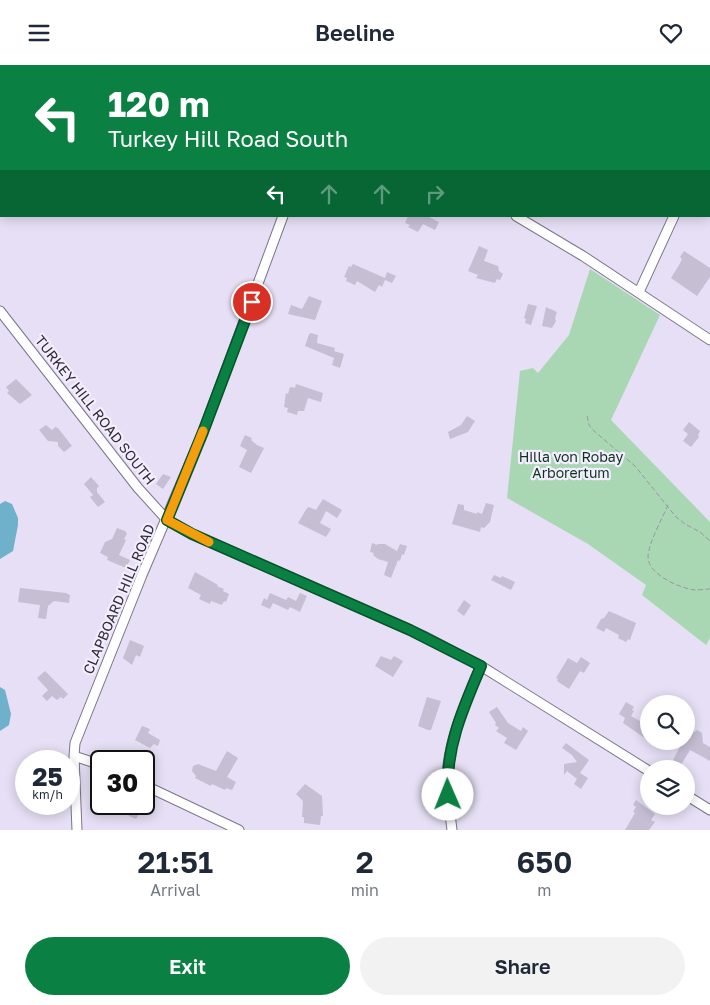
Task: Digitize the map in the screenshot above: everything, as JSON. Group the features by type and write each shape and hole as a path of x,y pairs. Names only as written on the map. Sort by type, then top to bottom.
{"street":[{"name":"CLAPBOARD HILL ROAD","path":"75,750 87,712 222,382 283,217"},
{"path":"518,217 640,292 710,340"},
{"path":"640,292 674,217"},
{"name":"TURKEY HILL ROAD SOUTH","path":"0,311 138,488 167,520 192,534 410,630 481,666 640,765"},
{"path":"452,830 447,777 450,753 461,713 481,666"},
{"path":"155,790 239,830"},
{"path":"695,801 710,810"},
{"name":"CLAPBOARD HILL ROAD","path":"76,815 76,830"}],"path":[{"path":"587,416 589,425 594,431 635,467 676,517 700,532 710,541"},
{"path":"668,505 648,554 649,563 654,570 675,585 695,590 710,589"}],"green space":[{"name":"Hilla von Robay Arborertum","path":"590,269 660,315 611,420 710,522 710,638 706,645 642,595 646,585 588,544 507,498 520,371 533,368 538,373 569,335"}],"water":[{"path":"5,501 12,504 18,518 18,525 13,551 0,559 0,504"},
{"path":"0,687 5,690 11,714 9,725 0,731"}],"building":[{"path":"408,217 429,217 439,222 435,230 423,224 418,232 408,227 410,225 405,223"},
{"path":"479,246 488,250 484,261 498,266 499,271 503,274 500,280 497,279 495,283 476,278 478,275 468,271"},
{"path":"684,251 710,268 710,277 697,296 671,278 682,259 680,257"},
{"path":"353,264 385,278 387,272 396,276 392,283 385,280 382,287 379,285 375,292 357,281 355,285 346,281 347,278 344,277 349,266 351,267"},
{"path":"309,296 322,301 315,320 288,314 291,305 302,309"},
{"path":"528,304 537,306 531,325 525,323 526,319 524,318"},
{"path":"546,307 557,312 556,321 552,328 542,326"},
{"path":"311,333 318,335 317,343 335,348 334,351 344,354 340,368 332,365 334,358 305,346"},
{"path":"16,379 32,395 20,404 7,393 9,391 6,387"},
{"path":"296,384 323,393 321,402 308,398 304,411 298,411 297,415 287,412 288,408 284,407 286,393 288,394 290,387 295,388"},
{"path":"467,416 475,421 468,432 450,439 448,432 461,425"},
{"path":"689,422 700,431 699,437 691,447 683,441 688,434 683,430"},
{"path":"46,425 52,430 55,427 58,428 72,446 64,452 58,446 58,442 48,441 39,430"},
{"path":"245,435 264,448 251,473 239,467 247,450 240,446"},
{"path":"163,474 171,477 163,489 156,484"},
{"path":"91,477 99,486 97,492 105,502 98,507 90,497 93,495 84,484"},
{"path":"323,499 342,510 337,518 326,511 320,523 331,529 326,537 298,523 307,508 316,510"},
{"path":"486,503 494,505 490,522 484,528 481,527 480,532 452,524 458,504 464,505 464,510 482,514"},
{"path":"117,528 125,531 127,534 119,555 130,560 126,568 107,560 108,557 100,553 105,542 112,539"},
{"path":"372,543 377,545 385,544 397,551 400,544 407,546 404,555 402,554 400,561 398,560 391,578 384,575 388,562 378,559 373,555 374,553 370,552"},
{"path":"195,572 224,589 223,591 229,594 226,602 224,601 222,605 211,601 210,604 199,599 201,595 188,588"},
{"path":"494,575 501,578 502,576 515,582 511,590 491,580"},
{"path":"20,588 66,593 70,595 69,603 54,601 48,606 46,619 38,618 40,605 18,602"},
{"path":"270,593 286,600 288,597 296,601 300,593 307,596 300,612 290,607 288,610 273,603 270,609 261,605 264,598 267,600"},
{"path":"464,600 471,605 464,616 457,611"},
{"path":"609,611 636,623 630,640 628,639 626,642 618,638 619,635 606,628 604,632 596,628"},
{"path":"130,640 144,646 140,657 136,655 132,665 123,658"},
{"path":"381,656 391,660 394,656 403,661 393,677 375,666"},
{"path":"581,657 590,663 584,673 580,671 569,689 557,681 558,679 556,678 568,658 577,663"},
{"path":"45,671 68,694 63,699 61,697 57,700 52,696 47,701 42,696 48,690 37,678"},
{"path":"427,697 441,701 431,730 418,726"},
{"path":"626,702 634,707 631,716 640,721 640,735 623,723 625,718 619,714"},
{"path":"497,707 508,723 521,731 523,727 528,731 516,750 504,743 507,738 496,731 499,728 495,725 496,723 489,712"},
{"path":"142,726 150,729 148,733 160,740 158,746 154,744 150,748 135,740"},
{"path":"697,730 702,733 703,743 710,747 710,761 690,750 695,750 695,732"},
{"path":"566,743 589,760 580,773 588,778 581,789 574,784 577,779 567,771 564,775 564,764 577,762 572,755 562,748"},
{"path":"678,750 690,750 684,760 673,760"},
{"path":"227,751 238,758 227,777 236,782 232,790 226,788 225,790 212,784 211,786 195,778 196,776 192,771 193,766 198,764 216,771"},
{"path":"305,784 322,796 323,816 321,816 320,825 304,823 304,817 302,817 303,801 296,794"},
{"path":"636,800 640,803 640,815 654,815 651,820 655,822 649,830 625,830 635,813 633,812 636,807 633,805"},
{"path":"129,815 138,815 136,819"}],"slow traffic":[{"path":"203,431 167,520 177,527 209,542"}],"route":[{"path":"252,302 226,374 167,520 192,534 426,637 481,666 461,713 450,753 447,777 448,795"}]}
